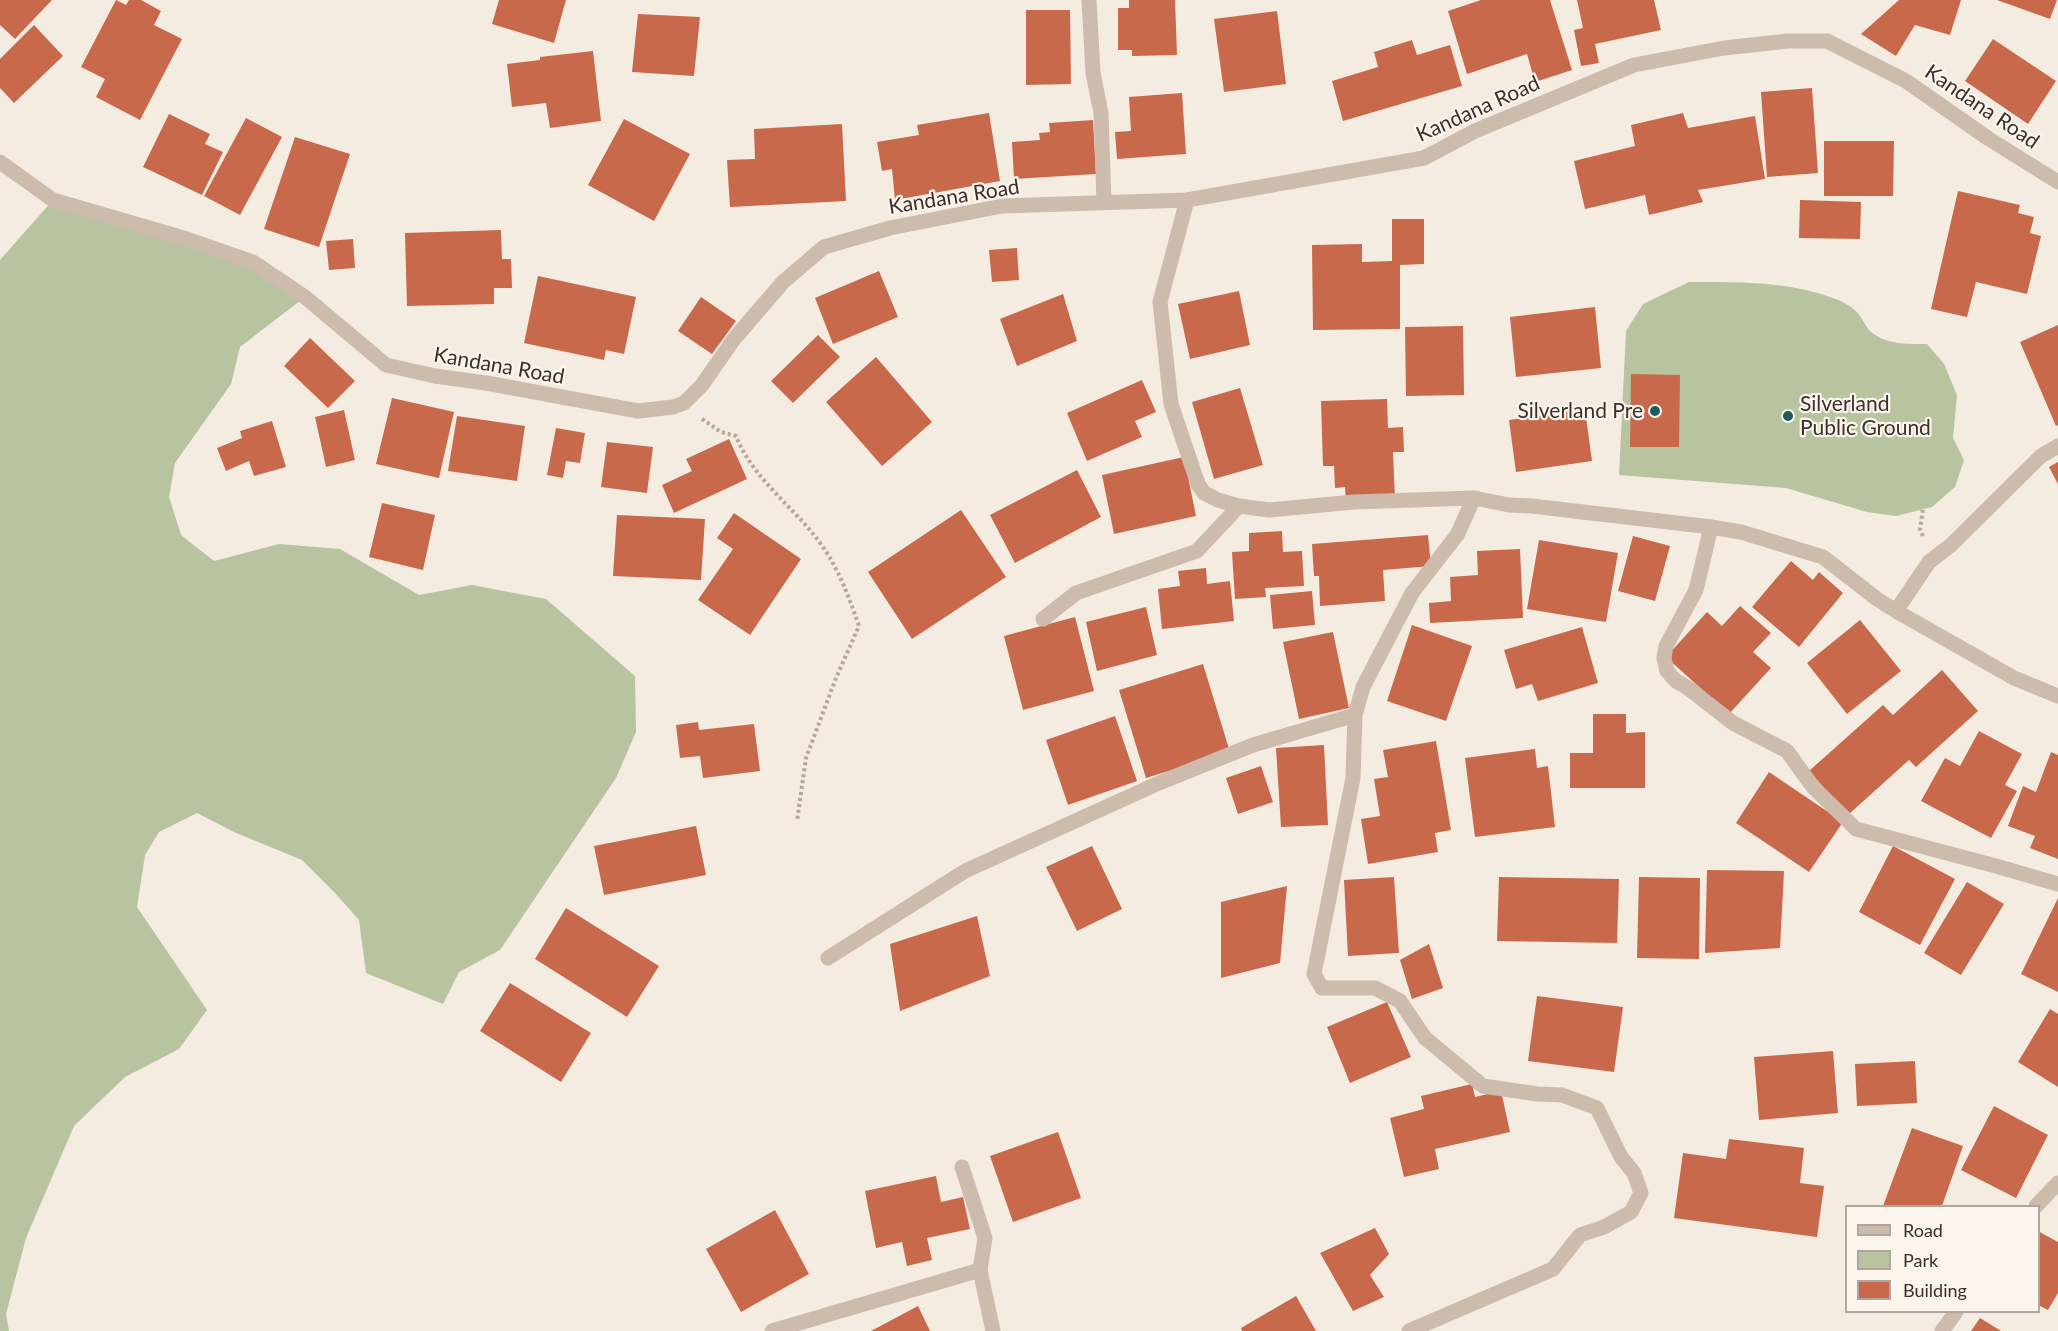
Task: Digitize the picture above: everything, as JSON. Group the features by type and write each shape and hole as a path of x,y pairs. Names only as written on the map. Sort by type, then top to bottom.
{"street":[{"path":"1089,0 1093,74 1101,112 1104,202"},
{"name":"Kandana Road","path":"0,162 53,200 187,239 253,262 305,297 386,365 435,376 638,411 673,407 686,401 702,386 734,339 783,282 824,247 890,228 1002,206 1187,200 1424,158 1474,131 1634,65 1724,48 1788,41 1827,41 1906,81 1989,139 2058,182"},
{"path":"1187,200 1160,302 1171,404 1198,484 1204,493 1239,506 1269,510 1354,502 1474,498 1509,505 1741,532 1823,556 1877,600 2014,678 2058,696"},
{"path":"1896,611 1929,562 1951,545 2041,456 2058,446"},
{"path":"1409,1331 1553,1269 1580,1235 1604,1227 1631,1212 1641,1192 1634,1173 1621,1157 1597,1108 1562,1095 1537,1094 1483,1086 1425,1038 1400,1001 1375,988 1322,988 1314,974 1353,778 1355,716 1363,687 1412,593 1457,535 1474,498"},
{"path":"1043,619 1076,593 1197,551 1239,506"},
{"path":"1711,527 1696,590 1665,646 1664,658 1667,671 1676,681 1733,723 1787,751 1813,787 1856,829 2058,884"},
{"path":"828,958 965,871 1159,783 1253,745 1355,716"},
{"path":"962,1167 985,1238 980,1270 993,1331"},
{"path":"2037,1205 2058,1183"},
{"path":"772,1331 980,1270"},
{"path":"1942,1331 1955,1313"}],"path":[{"path":"686,401 696,415 721,432 736,436 741,449 763,482 822,546 841,577 859,626 836,678 806,758 797,821"}],"green space":[{"path":"53,200 253,262 305,297 240,347 231,384 175,463 169,497 181,535 214,561 279,544 340,549 419,595 472,585 546,599 635,676 636,732 616,778 500,950 459,972 443,1004 366,973 359,920 302,860 234,832 197,813 159,832 145,855 137,907 207,1010 179,1049 125,1077 74,1126 26,1238 6,1314 9,1331 0,1331 0,260"},
{"name":"Silverland Public Ground","path":"1689,282 1765,284 1802,289 1847,305 1858,313 1876,336 1897,343 1927,344 1944,364 1957,395 1953,438 1964,460 1955,487 1932,507 1896,516 1867,512 1786,488 1619,475 1626,331 1643,304"}],"building":[{"path":"0,0 52,0 15,39 0,25"},
{"path":"116,0 126,5 129,0 141,0 161,11 154,25 182,39 140,120 96,97 105,79 81,67"},
{"path":"499,0 566,0 554,43 492,24"},
{"path":"1129,0 1175,0 1177,55 1132,56 1132,50 1118,50 1118,8 1129,8"},
{"path":"1481,0 1550,0 1572,70 1535,82 1527,54 1467,74 1448,11"},
{"path":"1577,0 1654,0 1661,30 1595,44 1599,63 1581,66 1574,30 1583,28"},
{"path":"1899,0 1961,0 1950,35 1915,25 1896,56 1861,34"},
{"path":"1997,0 2057,0 2050,19"},
{"path":"1026,10 1070,10 1071,84 1026,85"},
{"path":"1277,11 1286,84 1224,92 1214,19"},
{"path":"638,14 700,17 694,76 632,72"},
{"path":"34,25 63,56 14,103 0,88 0,59"},
{"path":"1993,39 2056,81 2028,124 1965,81"},
{"path":"1412,40 1417,55 1450,45 1462,86 1343,121 1332,81 1378,67 1374,52"},
{"path":"593,51 601,121 550,128 546,103 512,107 507,64 540,60 540,57"},
{"path":"1812,88 1818,173 1767,177 1761,92"},
{"path":"1182,93 1186,154 1117,159 1115,132 1131,131 1129,97"},
{"path":"989,113 1000,181 895,200 892,169 882,171 877,142 919,135 917,125"},
{"path":"1683,113 1688,128 1755,116 1765,179 1698,190 1703,202 1649,215 1645,195 1585,209 1574,161 1635,146 1631,125"},
{"path":"169,114 210,134 205,144 223,152 202,195 143,167"},
{"path":"246,118 282,137 240,215 204,196"},
{"path":"624,119 690,154 654,221 588,185"},
{"path":"1093,120 1096,174 1014,179 1012,142 1040,140 1039,133 1050,132 1049,123"},
{"path":"842,124 846,201 730,207 727,160 755,159 754,129"},
{"path":"295,137 350,154 319,247 264,229"},
{"path":"1824,141 1894,141 1893,196 1824,196"},
{"path":"1958,191 2020,205 2018,213 2034,217 2030,233 2041,236 2027,294 1976,282 1967,317 1931,309"},
{"path":"1800,200 1861,202 1860,239 1799,238"},
{"path":"1392,219 1424,219 1424,264 1400,265 1400,329 1313,330 1312,245 1362,244 1362,262 1392,261"},
{"path":"501,230 502,259 511,259 512,288 494,288 494,304 407,306 405,233"},
{"path":"353,239 355,268 329,270 326,241"},
{"path":"1017,248 1019,280 992,282 989,250"},
{"path":"879,271 898,317 833,344 815,298"},
{"path":"538,276 636,297 624,354 606,350 604,360 524,343"},
{"path":"1239,291 1250,345 1190,359 1178,304"},
{"path":"1063,294 1077,341 1017,366 1000,319"},
{"path":"701,297 736,321 712,354 678,331"},
{"path":"1595,307 1601,368 1516,377 1510,317"},
{"path":"2058,325 2058,425 2056,426 2020,342"},
{"path":"1463,326 1464,395 1406,396 1405,327"},
{"path":"818,335 840,357 793,403 771,381"},
{"path":"310,338 355,381 328,408 284,366"},
{"path":"876,357 932,422 882,466 826,402"},
{"name":"Silverland Pre","path":"1631,374 1680,375 1679,447 1630,447"},
{"path":"1142,380 1156,412 1135,421 1142,437 1087,461 1067,413"},
{"path":"1240,388 1263,465 1214,479 1192,402"},
{"path":"392,398 454,412 439,478 376,464"},
{"path":"1387,399 1388,428 1403,427 1404,452 1393,452 1395,499 1346,501 1345,487 1335,488 1334,466 1323,466 1321,401"},
{"path":"1585,409 1592,461 1516,472 1509,420"},
{"path":"344,410 355,460 326,467 315,417"},
{"path":"457,416 525,426 517,481 448,471"},
{"path":"272,421 286,467 254,476 249,461 226,471 217,448 242,438 240,431"},
{"path":"556,428 585,433 580,463 566,461 563,478 547,475"},
{"path":"729,439 747,479 674,513 662,485 692,471 686,459"},
{"path":"607,442 653,447 647,493 601,487"},
{"path":"1184,457 1196,516 1114,534 1102,475"},
{"path":"2058,462 2058,484 2049,467"},
{"path":"1077,470 1101,517 1015,563 990,515"},
{"path":"382,503 435,515 423,570 369,557"},
{"path":"961,510 1006,577 912,639 868,572"},
{"path":"734,513 801,559 750,635 698,600 733,549 717,538"},
{"path":"617,515 705,519 701,580 613,576"},
{"path":"1282,531 1283,552 1302,551 1304,586 1265,588 1266,597 1235,599 1232,552 1249,551 1249,533"},
{"path":"1428,535 1431,566 1383,570 1385,601 1320,606 1319,576 1314,576 1312,544"},
{"path":"1633,536 1670,546 1655,601 1618,591"},
{"path":"1539,540 1618,553 1606,622 1527,609"},
{"path":"1520,549 1523,618 1430,623 1429,603 1451,601 1450,577 1478,575 1477,551"},
{"path":"1791,561 1813,580 1819,572 1843,593 1799,647 1752,607"},
{"path":"1206,568 1207,584 1230,581 1234,621 1162,629 1158,589 1180,586 1178,571"},
{"path":"1312,591 1315,625 1273,629 1270,595"},
{"path":"1740,606 1771,633 1753,652 1771,668 1729,714 1666,657 1707,612 1722,626"},
{"path":"1146,607 1157,655 1097,671 1086,622"},
{"path":"1075,617 1094,691 1023,710 1004,636"},
{"path":"1860,620 1901,671 1847,714 1807,663"},
{"path":"1412,625 1472,646 1446,721 1387,701"},
{"path":"1582,627 1598,683 1538,701 1532,684 1516,689 1504,650"},
{"path":"1333,632 1349,708 1299,719 1283,642"},
{"path":"1203,664 1230,752 1146,778 1119,690"},
{"path":"1942,670 1978,711 1916,767 1909,760 1848,815 1809,771 1883,705 1893,715"},
{"path":"1593,714 1626,714 1626,733 1645,732 1645,788 1570,788 1570,753 1593,753"},
{"path":"1115,716 1137,781 1068,805 1046,740"},
{"path":"698,722 699,730 754,724 760,771 703,778 700,756 680,758 676,725"},
{"path":"1979,731 2022,754 2005,785 2017,791 1991,838 1921,801 1945,758 1960,766"},
{"path":"1436,741 1451,830 1435,833 1438,852 1368,864 1361,819 1380,816 1374,779 1388,777 1383,750"},
{"path":"1324,745 1328,825 1281,827 1276,748"},
{"path":"1535,749 1537,768 1548,766 1555,827 1475,837 1465,758"},
{"path":"2051,752 2058,755 2058,859 2030,848 2035,836 2008,826 2023,786 2036,792"},
{"path":"1261,766 1273,802 1238,814 1226,778"},
{"path":"1769,772 1843,822 1809,872 1736,823"},
{"path":"696,826 706,875 604,895 594,846"},
{"path":"1092,846 1122,909 1077,931 1046,867"},
{"path":"1893,846 1955,879 1920,945 1859,912"},
{"path":"1707,870 1784,871 1780,948 1705,953"},
{"path":"1394,877 1399,953 1348,956 1344,880"},
{"path":"1499,877 1619,879 1617,943 1497,941"},
{"path":"1639,877 1700,878 1699,959 1637,958"},
{"path":"1967,882 2004,904 1961,975 1924,953"},
{"path":"1287,886 1280,963 1221,978 1221,902"},
{"path":"2058,898 2058,992 2021,974"},
{"path":"566,908 659,966 627,1017 535,959"},
{"path":"977,916 990,976 900,1011 890,944"},
{"path":"1429,944 1443,988 1412,999 1400,960"},
{"path":"510,983 591,1033 561,1082 480,1031"},
{"path":"1537,996 1623,1007 1614,1072 1528,1061"},
{"path":"1387,1002 1411,1057 1350,1083 1327,1027"},
{"path":"2050,1009 2058,1014 2058,1087 2018,1062"},
{"path":"1833,1051 1838,1113 1759,1120 1754,1057"},
{"path":"1915,1061 1917,1103 1857,1106 1855,1064"},
{"path":"1472,1084 1475,1097 1501,1091 1510,1132 1435,1149 1439,1169 1404,1177 1390,1118 1424,1109 1421,1096"},
{"path":"1994,1106 2048,1135 2016,1198 1961,1170"},
{"path":"1912,1128 1963,1146 1942,1205 1883,1205"},
{"path":"1058,1132 1081,1198 1013,1222 990,1156"},
{"path":"1729,1139 1804,1148 1800,1183 1824,1186 1817,1237 1674,1218 1683,1153 1726,1159"},
{"path":"936,1176 941,1202 963,1197 970,1229 927,1238 932,1260 907,1266 902,1242 876,1248 865,1191"},
{"path":"775,1210 809,1274 741,1312 706,1249"},
{"path":"1375,1228 1389,1254 1370,1275 1384,1297 1353,1311 1320,1253"},
{"path":"2040,1232 2058,1242 2058,1293 2048,1310 2040,1306"},
{"path":"1296,1296 1316,1331 1242,1331 1241,1328"},
{"path":"918,1306 930,1331 871,1331"},
{"path":"1980,1318 2001,1331 1971,1331"}],"place":[{"name":"Silverland Pre","path":"1655,411"},
{"name":"Silverland Public Ground","path":"1788,416"}]}
